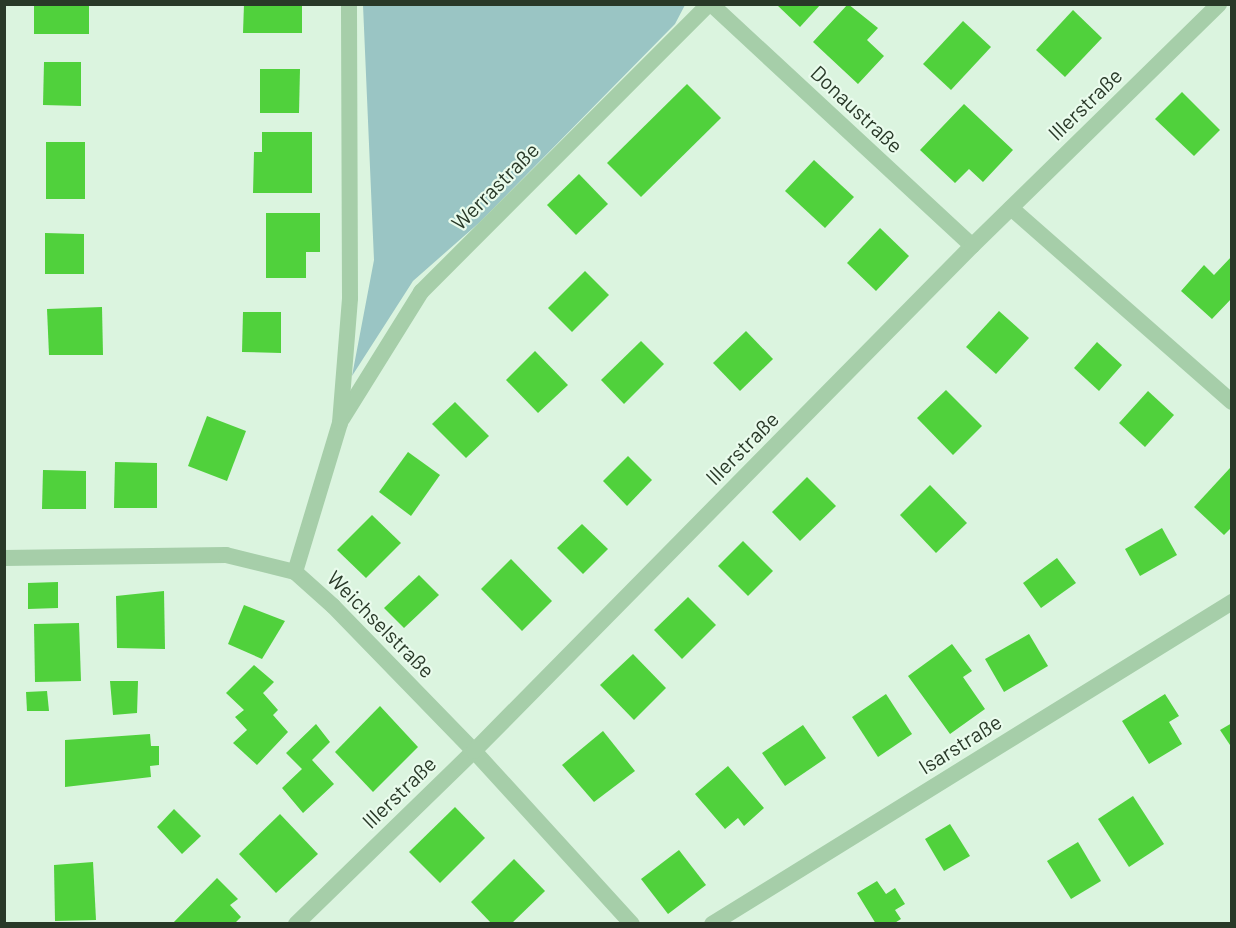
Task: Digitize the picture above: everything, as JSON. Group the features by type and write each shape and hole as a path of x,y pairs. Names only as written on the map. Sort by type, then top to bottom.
{"street":[{"name":"Werrastraße","path":"295,572 340,423 350,298 349,4"},
{"name":"Werrastraße","path":"340,423 421,292 710,4"},
{"name":"Donaustraße","path":"710,4 972,246"},
{"name":"Illerstraße","path":"296,924 474,751 972,246 1219,4"},
{"path":"1011,208 1232,402"},
{"name":"Weichselstraße","path":"4,558 226,555 295,572 333,606 474,751 632,924"},
{"name":"Isarstraße","path":"712,924 1232,602"}],"shaded area":[{"path":"363,5 685,5 675,24 480,222 413,281 352,376 374,260"}],"building":[{"path":"34,4 89,4 89,34 34,34"},
{"path":"244,4 302,4 302,33 243,33"},
{"path":"776,4 821,4 800,27"},
{"path":"848,4 878,28 867,40 884,56 858,84 813,42"},
{"path":"1073,10 1102,38 1065,77 1036,50"},
{"path":"963,21 991,47 951,90 923,64"},
{"path":"44,62 81,62 81,106 43,105"},
{"path":"260,69 300,69 299,113 260,113"},
{"path":"687,84 721,118 641,197 607,163"},
{"path":"1182,92 1220,130 1194,156 1155,119"},
{"path":"964,104 1013,150 983,182 969,169 955,183 920,150"},
{"path":"262,132 312,132 312,193 253,193 254,152 262,152"},
{"path":"46,142 85,142 85,199 46,199"},
{"path":"814,160 854,197 825,228 785,191"},
{"path":"579,174 608,204 576,235 547,205"},
{"path":"266,213 320,213 320,252 306,252 306,278 266,278"},
{"path":"880,228 909,256 876,291 847,263"},
{"path":"45,233 84,234 84,274 45,274"},
{"path":"1232,256 1232,298 1212,319 1181,291 1204,265 1214,275"},
{"path":"585,271 609,295 572,332 548,308"},
{"path":"102,307 103,355 49,355 47,309"},
{"path":"999,311 1029,338 996,374 966,347"},
{"path":"243,312 281,312 281,353 242,352"},
{"path":"746,331 773,359 740,391 713,363"},
{"path":"641,341 664,364 624,404 601,380"},
{"path":"1097,342 1122,365 1099,391 1074,368"},
{"path":"535,351 568,385 538,413 506,380"},
{"path":"946,390 982,426 953,455 917,418"},
{"path":"1148,391 1174,415 1145,447 1119,423"},
{"path":"455,402 489,436 466,458 432,424"},
{"path":"207,416 246,431 227,481 188,466"},
{"path":"408,452 440,475 411,516 379,492"},
{"path":"628,456 652,480 627,506 603,481"},
{"path":"115,462 157,463 157,508 114,508"},
{"path":"1230,468 1232,527 1224,535 1194,507"},
{"path":"43,470 86,471 86,509 42,509"},
{"path":"807,477 836,506 800,541 772,512"},
{"path":"930,485 967,523 936,553 900,515"},
{"path":"372,515 401,543 366,578 337,550"},
{"path":"582,524 608,549 583,574 557,548"},
{"path":"1162,528 1177,555 1140,576 1125,549"},
{"path":"743,541 773,571 748,596 718,566"},
{"path":"1057,558 1076,583 1041,608 1023,583"},
{"path":"511,559 552,601 522,631 481,589"},
{"path":"419,575 439,595 404,628 384,608"},
{"path":"58,582 58,608 28,609 28,583"},
{"path":"164,591 165,649 117,648 116,596"},
{"path":"688,597 716,625 682,659 654,630"},
{"path":"244,605 285,621 262,659 228,644"},
{"path":"79,623 81,681 35,682 34,624"},
{"path":"1029,634 1048,666 1004,692 985,659"},
{"path":"952,644 972,671 963,677 985,709 950,734 908,676"},
{"path":"633,654 666,688 634,720 600,685"},
{"path":"254,665 274,682 263,693 278,710 273,715 288,732 257,765 233,743 247,730 235,717 244,710 226,693"},
{"path":"110,681 138,681 137,713 113,715"},
{"path":"47,691 49,711 27,711 26,692"},
{"path":"886,694 912,734 878,757 852,717"},
{"path":"1165,694 1179,716 1169,722 1182,744 1149,764 1122,721"},
{"path":"380,706 418,747 373,792 335,752"},
{"path":"1232,723 1232,748 1220,730"},
{"path":"316,724 330,742 312,760 334,784 303,813 282,788 302,769 286,753"},
{"path":"803,725 826,758 785,786 762,753"},
{"path":"603,731 635,771 594,802 562,765"},
{"path":"150,734 151,746 159,746 159,765 150,766 151,777 65,787 65,740"},
{"path":"728,766 764,808 744,826 738,818 725,829 695,794"},
{"path":"1133,796 1164,844 1129,867 1098,819"},
{"path":"455,807 485,838 440,883 409,852"},
{"path":"174,809 201,836 182,854 157,827"},
{"path":"280,814 318,854 276,893 239,854"},
{"path":"950,824 970,856 944,871 925,839"},
{"path":"1078,842 1101,881 1071,899 1047,861"},
{"path":"679,850 706,885 668,914 641,879"},
{"path":"514,859 545,891 511,924 492,924 471,902"},
{"path":"93,862 96,920 55,921 54,865"},
{"path":"217,878 238,899 230,905 241,917 234,924 172,924"},
{"path":"877,881 886,894 895,888 905,904 895,910 901,919 893,924 876,924 857,893"}]}
